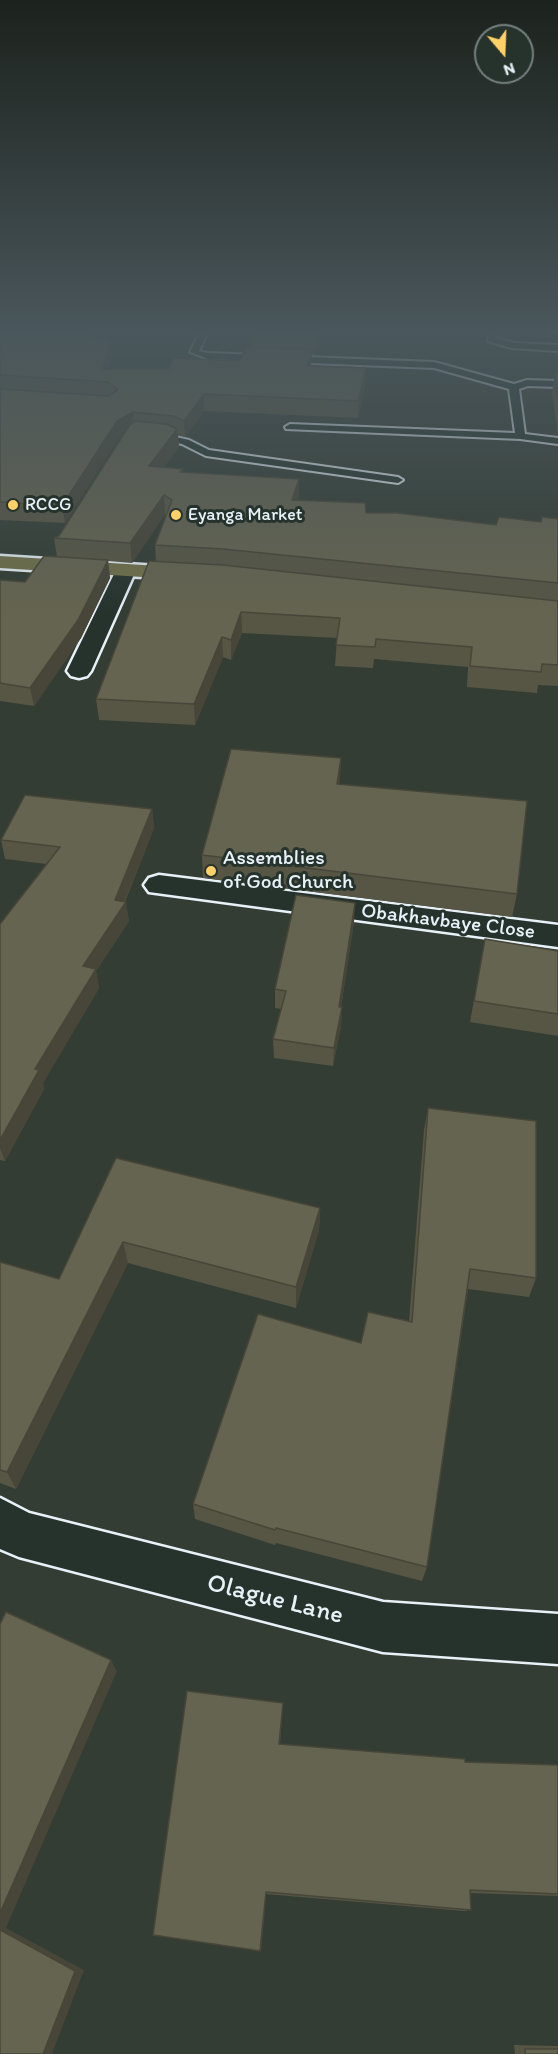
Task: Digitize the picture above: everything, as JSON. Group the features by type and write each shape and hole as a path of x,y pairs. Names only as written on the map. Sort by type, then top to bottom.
{"main road":[{"path":"0,547 210,568 126,570 0,562"}],"street":[{"path":"79,671 126,570"},
{"name":"Obakhavbaye Close","path":"159,885 558,936"},
{"name":"Olague Lane","path":"0,1521 19,1534 382,1627 558,1639"}],"lane":[{"path":"290,427 520,436 558,441"},
{"path":"519,427 520,436"},
{"path":"142,433 186,442 206,453 398,480"}],"building":[{"path":"0,427 113,427 62,506 0,502"},
{"path":"128,427 173,427 177,429 149,466 183,469 180,472 299,479 292,500 365,503 366,513 397,513 496,525 499,517 541,522 542,517 558,519 558,583 223,549 155,545 172,500 164,495 130,543 54,538 59,536"},
{"path":"44,556 108,560 78,620 30,688 0,683 0,580 25,582"},
{"path":"149,561 223,565 558,601 558,665 542,664 541,672 470,666 472,647 376,639 375,647 336,645 340,618 241,612 231,640 222,637 194,704 96,699"},
{"path":"231,749 341,758 337,784 527,801 517,894 202,855"},
{"path":"25,795 152,809 115,900 126,902 83,966 96,969 35,1069 39,1070 0,1140 0,924 60,847 1,840"},
{"path":"296,895 355,903 339,1007 342,1007 334,1048 273,1039 286,991 275,989"},
{"path":"485,939 558,951 558,1014 474,1001"},
{"path":"428,1108 536,1121 536,1278 470,1269 427,1567 276,1528 275,1530 193,1504 258,1314 361,1343 368,1312 412,1322"},
{"path":"116,1158 320,1208 296,1287 123,1242 7,1472 0,1470 0,1262 59,1279"},
{"path":"6,1612 111,1660 0,1913 0,1624"},
{"path":"187,1691 283,1703 279,1744 465,1759 465,1762 558,1765 558,1894 470,1890 471,1910 266,1892 260,1951 153,1935"},
{"path":"0,1930 75,1971 43,2054 0,2054"},
{"path":"525,2049 558,2049 558,2054 525,2054"}],"place":[{"name":"RCCG","path":"13,505"},
{"name":"Eyanga Market","path":"176,515"},
{"name":"Assemblies of God Church","path":"211,871"}]}
